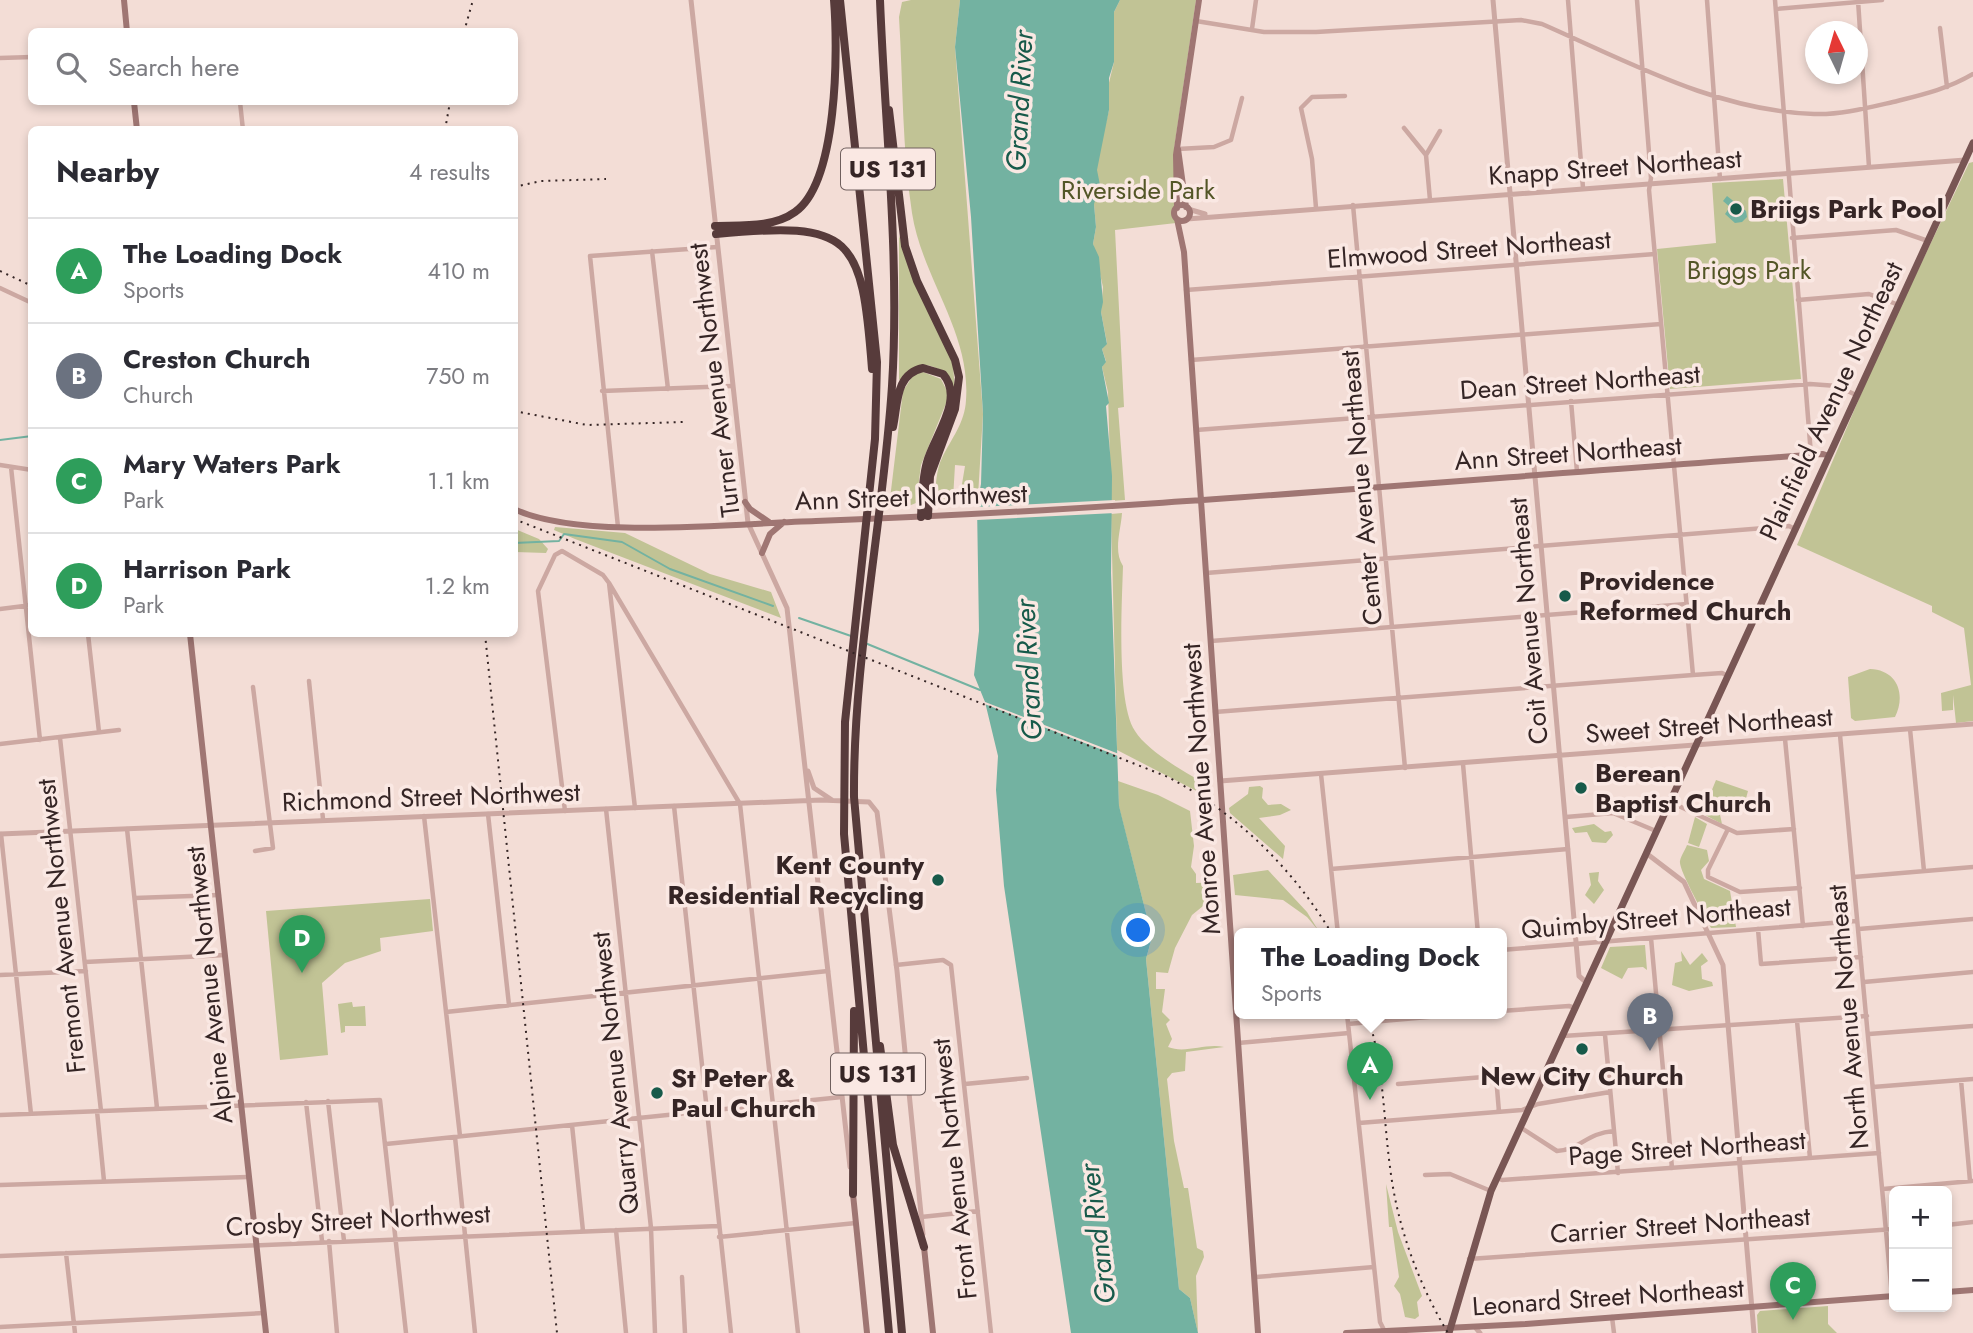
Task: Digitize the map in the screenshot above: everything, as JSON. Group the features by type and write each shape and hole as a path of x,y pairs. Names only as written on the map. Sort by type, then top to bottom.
{"highway":[{"path":"716,230 783,219 812,195 820,177 836,74 834,0"},
{"name":"US 131","path":"840,0 874,305 876,422 850,671 843,782 844,815 854,959 890,1333"},
{"name":"US 131","path":"880,0 894,311 892,389 861,675 854,782 871,1002 902,1333"},
{"path":"883,69 905,246 917,281 955,360 959,377 955,409 930,476 925,517"},
{"path":"716,230 808,230 829,237 845,249 858,267 864,288 876,422"},
{"path":"884,467 901,382 919,368 938,371 948,381 951,394 927,459 925,517"},
{"path":"853,1194 854,959"},
{"path":"871,1002 879,1033 893,1145 924,1247"}],"main road":[{"path":"124,0 128,28"},
{"path":"1181,190 1177,208 1187,208 1181,190 1178,149 1199,0"},
{"path":"134,105 137,126"},
{"name":"Plainfield Avenue Northeast","path":"1450,1330 1491,1191 1928,241 1969,160 1973,143"},
{"name":"Monroe Avenue Northwest","path":"1177,208 1174,214 1183,243 1234,985"},
{"name":"Monroe Avenue Northwest","path":"1183,243 1187,208"},
{"path":"1177,219 1187,219"},
{"name":"Ann Street Northeast","path":"1311,493 1674,464 1811,455 1829,457"},
{"name":"Ann Street Northwest","path":"518,510 543,519 618,527 925,517 1311,493"},
{"path":"745,502 750,509 769,522"},
{"path":"762,553 770,534 784,522"},
{"name":"Alpine Avenue Northwest","path":"190,637 266,1333"},
{"name":"Monroe Avenue Northwest","path":"1236,1019 1258,1333"},
{"name":"Turner Avenue Northwest","path":"853,1194 867,1333"},
{"path":"924,1247 933,1333"},
{"path":"1952,1292 1973,1290"},
{"name":"Leonard Street Northeast","path":"1346,1333 1477,1330 1889,1296"}],"street":[{"name":"Turner Avenue Northwest","path":"691,0 748,523 788,608 853,1194"},
{"path":"1252,29 1256,0"},
{"name":"Coit Avenue Northeast","path":"1493,0 1579,976 1587,983"},
{"path":"1568,0 1583,188"},
{"path":"1637,0 1655,254 1693,675"},
{"path":"1707,0 1720,179"},
{"path":"1776,0 1792,238 1811,455"},
{"path":"1776,9 1882,0"},
{"path":"1858,1 1870,167"},
{"path":"1195,21 1252,29 1317,32 1494,19 1535,22 1713,96 1784,111 1825,114 1865,108 1947,87 1973,74"},
{"path":"1940,28 1947,87"},
{"path":"0,58 28,57"},
{"path":"1316,208 1312,159 1301,108 1312,97 1345,96"},
{"path":"1178,149 1214,147 1231,140 1242,98"},
{"path":"240,105 243,126"},
{"path":"1404,128 1426,155 1430,200"},
{"path":"1426,155 1440,131"},
{"name":"Knapp Street Northeast","path":"1187,219 1969,160"},
{"name":"Center Avenue Northeast","path":"1353,205 1405,768"},
{"path":"1187,208 1212,216"},
{"path":"1792,238 1896,230 1928,241"},
{"path":"618,527 590,256 595,253 717,247"},
{"path":"652,251 668,389"},
{"name":"Elmwood Street Northeast","path":"1186,290 1655,254"},
{"path":"0,288 28,301"},
{"path":"1798,300 1869,294 1899,305"},
{"path":"1191,360 1661,324"},
{"name":"Dean Street Northeast","path":"1196,430 1805,384 1837,386 1857,395"},
{"path":"602,391 732,386"},
{"path":"1571,401 1577,472"},
{"path":"0,465 28,469"},
{"path":"11,467 28,597"},
{"path":"1206,573 1789,526 1795,529"},
{"path":"565,811 538,595 540,582 555,555 562,551 603,575 609,583 740,804 798,1333"},
{"path":"609,583 635,808"},
{"path":"1210,642 1687,604"},
{"path":"0,609 28,605"},
{"path":"32,637 40,740"},
{"path":"88,637 99,732"},
{"path":"1215,712 1693,675 1722,673 1728,676"},
{"path":"309,681 323,819"},
{"path":"253,687 273,848 254,851"},
{"name":"Sweet Street Northeast","path":"1220,781 1973,724"},
{"path":"1910,729 1924,871"},
{"path":"0,744 119,730"},
{"name":"North Avenue Northeast","path":"1840,735 1889,1258"},
{"name":"Fremont Avenue Northwest","path":"60,738 86,971 104,1181"},
{"path":"1785,739 1803,926"},
{"path":"803,751 814,788 833,800"},
{"path":"1463,764 1477,928"},
{"path":"1321,774 1337,928"},
{"name":"Richmond Street Northwest","path":"1,834 323,819 863,800 873,804 877,812 896,965"},
{"path":"1669,802 1737,832 1794,829"},
{"path":"674,806 731,1333"},
{"name":"Quarry Avenue Northwest","path":"606,809 651,1228 655,1333"},
{"path":"1566,817 1613,813 1656,831"},
{"path":"488,814 509,1006"},
{"path":"424,816 446,1012 475,1333"},
{"path":"127,829 158,1108"},
{"path":"1728,830 1708,870 1708,877 1735,891 1800,888"},
{"path":"1,834 31,1114"},
{"path":"1331,869 1568,849"},
{"path":"1646,853 1684,882 1723,965 1754,1333"},
{"path":"1854,877 1973,867"},
{"path":"135,898 219,895"},
{"path":"1859,929 1973,919"},
{"name":"Quimby Street Northeast","path":"1507,949 1856,921"},
{"path":"1758,929 1761,964 1861,957"},
{"path":"1651,937 1672,1168"},
{"path":"85,962 225,955"},
{"name":"Front Avenue Northwest","path":"896,965 947,961 952,971 991,1333"},
{"path":"896,965 924,1247"},
{"path":"0,975 86,971"},
{"path":"446,1012 828,971"},
{"path":"1864,982 1973,972"},
{"path":"1507,1011 1569,1006 1575,1008"},
{"path":"1562,1036 1867,1016"},
{"path":"1348,1019 1380,1322 1385,1331"},
{"path":"1349,1024 1406,1019"},
{"path":"1797,1021 1810,1158"},
{"path":"1869,1034 1973,1026"},
{"path":"1238,1043 1349,1033"},
{"path":"1605,1035 1618,1173"},
{"path":"1398,1084 1496,1076 1499,1112"},
{"path":"965,1084 1027,1078"},
{"path":"1873,1087 1973,1079"},
{"path":"1883,1189 1972,1181 1961,1080"},
{"path":"1359,1123 1499,1112 1610,1092"},
{"path":"386,1144 842,1097"},
{"path":"0,1115 380,1100 406,1333"},
{"path":"328,1101 344,1241"},
{"path":"306,1102 322,1241"},
{"path":"572,1125 583,1231"},
{"path":"1520,1128 1557,1151 1573,1148 1594,1134 1614,1131"},
{"name":"Page Street Northeast","path":"1497,1178 1503,1181 1879,1153"},
{"path":"1425,1175 1450,1174 1491,1191"},
{"path":"0,1185 248,1177"},
{"path":"921,1217 978,1211"},
{"path":"1952,1224 1973,1222"},
{"path":"719,1237 856,1223"},
{"name":"Crosby Street Northwest","path":"0,1256 718,1226"},
{"name":"Carrier Street Northeast","path":"1469,1259 1886,1229"},
{"path":"616,1230 626,1333"},
{"path":"329,1241 337,1333"},
{"path":"66,1253 75,1333"},
{"path":"1256,1277 1374,1267"},
{"path":"682,1277 685,1333"},
{"path":"0,1327 264,1313"},
{"path":"1612,1317 1614,1333"},
{"path":"1526,1324 1527,1333"}],"green space":[{"path":"960,0 955,47 983,414 978,496 960,496 965,466 955,465 953,499 934,500 940,462 963,416 966,375 954,328 925,260 912,213 905,140 899,17 902,2"},
{"name":"Riverside Park","path":"1120,0 1196,0 1174,149 1177,199 1173,212 1176,223 1115,230 1124,407 1118,408 1125,500 1111,501 1108,392 1102,367 1106,361 1102,349 1107,343 1101,312 1103,287 1093,244 1098,155 1109,110 1107,91 1114,62 1114,12"},
{"path":"1973,162 1973,721 1956,723 1953,695 1953,710 1942,711 1941,693 1971,685 1964,628 1932,612 1932,606 1797,545 1878,354 1969,163"},
{"name":"Briggs Park","path":"1783,179 1801,379 1670,389 1657,249 1716,243 1712,183"},
{"path":"899,236 953,364 955,392 946,374 927,365 899,380"},
{"path":"923,372 941,379 947,391 947,401 921,465 916,503 906,507 889,507 903,391 914,374"},
{"path":"1122,513 1118,547 1123,566 1121,652 1129,717 1135,731 1149,747 1181,770 1212,787 1214,800 1117,750 1111,514"},
{"path":"555,527 625,533 710,574 771,592 781,618 575,539 554,530"},
{"path":"518,530 539,539 548,549 546,553 518,552"},
{"path":"1870,669 1880,670 1893,679 1899,692 1898,709 1895,717 1855,721 1851,718 1848,677"},
{"path":"1716,780 1748,791 1744,806 1734,806 1730,814 1719,810 1722,824 1705,815 1711,809 1707,802"},
{"path":"1118,781 1158,795 1190,811 1194,846 1191,867 1196,874 1196,883 1219,882 1219,893 1192,915 1175,948 1168,973 1156,972 1156,989 1165,989 1162,1012 1170,1020 1166,1024 1172,1039 1168,1047 1224,1047 1186,1052 1185,1071 1172,1073 1167,1079 1174,1141 1184,1188 1188,1188 1197,1248 1203,1251 1204,1257 1196,1276 1198,1333 1190,1298 1179,1289 1146,959 1152,937 1119,807"},
{"path":"1249,787 1263,788 1262,798 1268,805 1281,804 1291,810 1280,815 1259,818 1285,846 1283,859 1230,813 1229,808 1248,794"},
{"path":"1695,817 1707,824 1699,847 1688,843"},
{"path":"1594,824 1605,832 1611,831 1613,835 1606,843 1592,842 1587,832 1575,833 1572,828"},
{"path":"1687,845 1707,850 1709,861 1701,870 1704,879 1730,891 1736,927 1711,928 1681,866"},
{"path":"1268,870 1307,912 1317,928 1307,917 1283,900 1235,895 1233,875"},
{"path":"1599,872 1598,881 1604,890 1594,904 1585,895 1591,885 1589,873"},
{"path":"430,899 433,931 380,938 381,951 345,963 322,983 328,1055 280,1060 266,911"},
{"path":"1645,945 1647,970 1643,967 1628,968 1622,979 1601,968 1610,947"},
{"path":"1681,951 1690,965 1702,953 1708,961 1701,966 1702,979 1712,982 1713,986 1689,991 1672,985 1675,963 1682,961"},
{"path":"352,1002 353,1007 365,1006 366,1026 345,1026 345,1032 341,1033 338,1004"},
{"path":"1386,1184 1398,1232 1422,1296 1417,1302 1419,1316 1415,1319 1405,1317 1400,1294 1394,1286 1399,1277 1392,1227 1389,1227"},
{"path":"1828,1306 1828,1324 1837,1333 1758,1333 1757,1315 1760,1311"}],"water":[{"name":"Grand River","path":"960,0 1120,0 1114,12 1114,62 1109,78 1109,110 1097,170 1100,185 1094,204 1096,227 1093,244 1099,257 1103,302 1101,312 1107,344 1102,349 1106,362 1102,367 1109,403 1106,406 1112,476 1111,573 1119,806 1152,937 1146,959 1179,1289 1190,1298 1198,1333 1071,1333 1004,886 996,790 998,756 985,702 974,675 979,631 977,505 981,484 983,414 971,217 955,47"},
{"name":"Briigs Park Pool","path":"1727,196 1746,211 1747,217 1742,222 1735,223 1725,214 1730,207 1723,201"}],"pier":[{"path":"1115,500 1115,513 977,520 976,507"},
{"path":"980,700 1119,754 1118,756"}],"waterway":[{"path":"0,440 28,436"},
{"path":"518,543 559,541 564,534 622,542 670,569 773,606"},
{"path":"799,618 851,636"},
{"path":"865,643 980,690"}],"railway":[{"path":"465,28 473,0"},
{"path":"446,126 449,105"},
{"path":"518,186 541,181 606,179"},
{"path":"0,271 28,284"},
{"path":"518,412 587,425 683,422"},
{"path":"518,521 1168,777 1217,807 1260,844 1299,886 1328,928"},
{"path":"485,637 557,1333"},
{"path":"1369,1019 1380,1071 1390,1167 1398,1211 1418,1274 1448,1333"}],"place":[{"name":"Briigs Park Pool","path":"1736,209"},
{"name":"Providence Reformed Church","path":"1565,596"},
{"name":"Berean Baptist Church","path":"1581,788"},
{"name":"Kent County Residential Recycling","path":"938,880"},
{"name":"Harrison Park","path":"302,973"},
{"name":"New City Church","path":"1582,1049"},
{"name":"Creston Church","path":"1650,1051"},
{"name":"St Peter & Paul Church","path":"657,1093"},
{"name":"The Loading Dock","path":"1370,1100"},
{"name":"Mary Waters Park","path":"1793,1320"}]}
